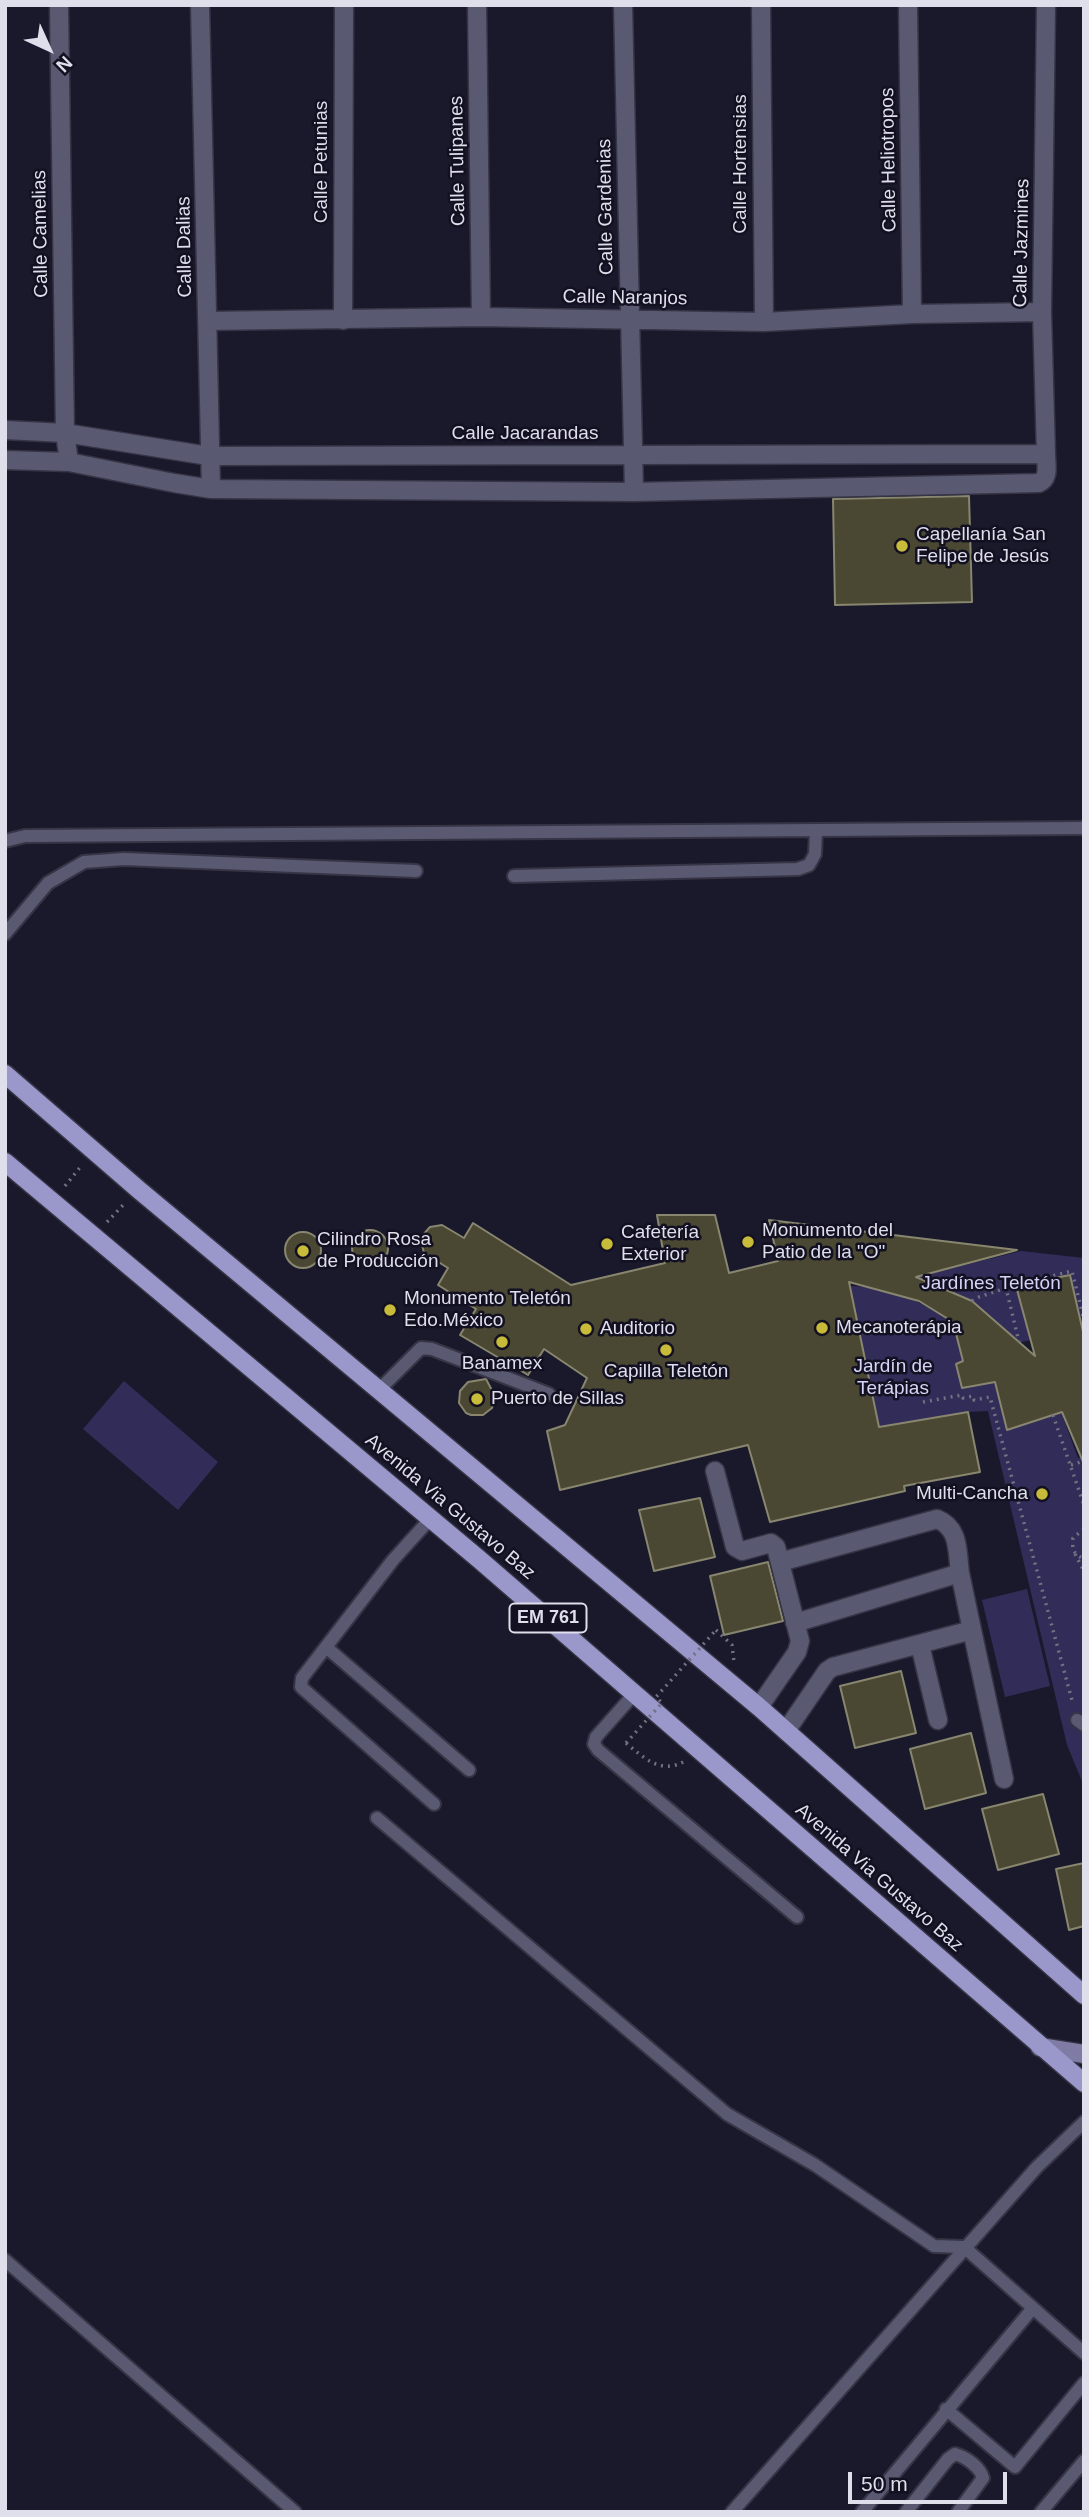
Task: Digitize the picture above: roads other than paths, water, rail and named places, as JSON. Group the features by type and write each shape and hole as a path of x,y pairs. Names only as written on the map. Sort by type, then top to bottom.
{"main road":[{"path":"5,1074 139,1190 759,1707 1084,1995"},
{"name":"Avenida Via Gustavo Baz","path":"5,1162 635,1692 1084,2083"},
{"path":"1040,2047 1084,2053"}],"street":[{"name":"Calle Camelias","path":"59,5 65,433 69,462"},
{"name":"Calle Dalias","path":"200,5 211,489"},
{"name":"Calle Petunias","path":"343,320 344,5"},
{"name":"Calle Tulipanes","path":"477,5 481,317"},
{"name":"Calle Gardenias","path":"623,5 634,492"},
{"name":"Calle Hortensias","path":"761,5 764,322"},
{"name":"Calle Heliotropos","path":"908,5 912,314"},
{"name":"Calle Jazmines","path":"634,492 1039,483 1044,480 1046,454 1042,312 1046,5"},
{"name":"Calle Naranjos","path":"207,321 481,317 764,322 912,314 1042,312"},
{"name":"Calle Jacarandas","path":"5,430 65,433 209,456 1046,454"},
{"path":"5,460 69,462 211,489 634,492"},
{"path":"715,1471 735,1547 742,1551 774,1544 800,1641 799,1648 759,1707"},
{"path":"780,1562 937,1519 947,1523 955,1532 960,1573 1004,1779"},
{"path":"795,1623 960,1573"},
{"path":"786,1731 827,1671 833,1667 972,1630"},
{"path":"920,1645 939,1720"}],"lane":[{"path":"5,841 25,836 1084,828"},
{"path":"514,876 798,869 809,865 815,854 816,831"},
{"path":"5,934 48,883 85,862 124,859 416,872"},
{"path":"379,1390 414,1352 421,1348 432,1349 549,1394"},
{"path":"430,1518 393,1560 302,1678 301,1687 434,1804"},
{"path":"326,1647 469,1770"},
{"path":"635,1692 596,1737 594,1744 598,1750 797,1917"},
{"path":"377,1818 727,2114 815,2165 934,2246 964,2248 1084,2353"},
{"path":"732,2512 1037,2167 1084,2122"},
{"path":"5,2260 295,2512"},
{"path":"861,2512 1033,2308"},
{"path":"946,2409 1015,2467 1084,2383"},
{"path":"906,2512 948,2459 956,2454 981,2471 983,2478 958,2512"},
{"path":"1041,2512 1084,2460"}],"place":[{"name":"Capellanía San Felipe de Jesús","path":"902,546"},
{"name":"Monumento del Patio de la \"O\"","path":"748,1242"},
{"name":"Cafetería Exterior","path":"607,1244"},
{"name":"Cilindro Rosa de Producción","path":"303,1251"},
{"name":"Monumento Teletón Edo.México","path":"390,1310"},
{"name":"Mecanoterápia","path":"822,1328"},
{"name":"Auditorio","path":"586,1329"},
{"name":"Banamex","path":"502,1342"},
{"name":"Capilla Teletón","path":"666,1350"},
{"name":"Puerto de Sillas","path":"477,1399"},
{"name":"Multi-Cancha","path":"1042,1494"}],"park label":[{"name":"Jardínes Teletón","path":"991,1284"},
{"name":"Jardín de Terápias","path":"893,1378"}]}
